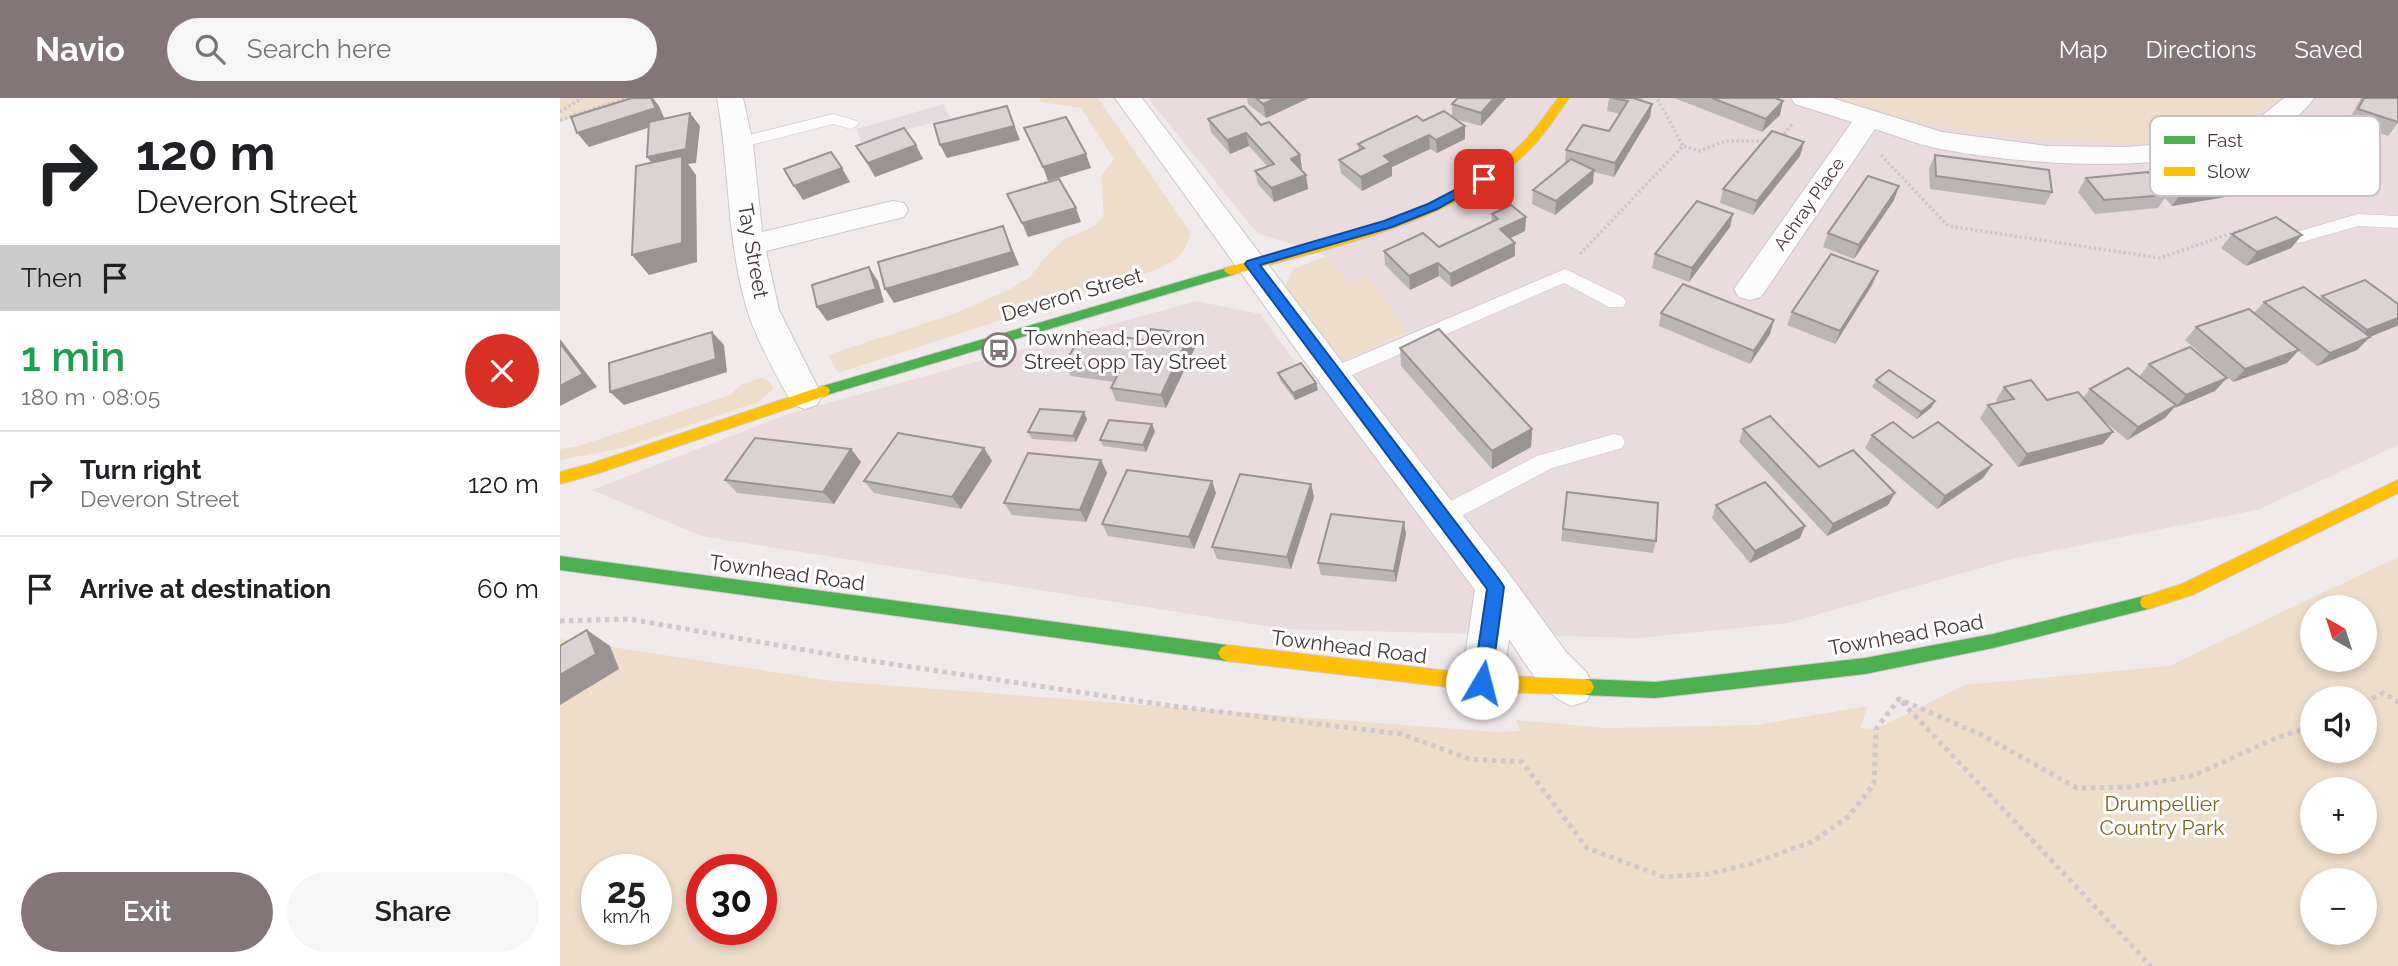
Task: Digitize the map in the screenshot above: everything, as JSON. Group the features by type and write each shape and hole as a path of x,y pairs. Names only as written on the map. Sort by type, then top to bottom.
{"street":[{"name":"Tay Street","path":"730,98 739,143 744,221 763,310 805,396"},
{"name":"Deveron Street","path":"560,478 594,469 805,396 1388,224 1468,189 1500,169 1530,143 1564,98"},
{"path":"2279,116 2301,98"},
{"path":"1808,99 1863,126 1938,140 2047,155 2150,154"},
{"path":"1144,102 1251,264 1496,587 1551,665 1572,687"},
{"name":"Achray Place","path":"1749,289 1863,126"},
{"path":"749,245 893,209"},
{"name":"Townhead Road","path":"560,563 1224,653 1482,683 1655,691 1866,666 1993,641 2121,610 2186,590 2398,486"},
{"path":"1482,683 1496,587"}],"lane":[{"path":"739,143 832,119 851,124"},
{"path":"2299,237 2338,223 2358,220 2398,223"},
{"path":"1333,375 1565,275 1616,302"},
{"path":"1442,516 1545,462 1614,442"}],"path":[{"path":"560,111 582,98"},
{"path":"560,120 626,98"},
{"path":"1657,98 1683,146 1699,151 1726,141 1771,141"},
{"path":"1779,141 1808,99"},
{"path":"1863,126 1948,226 2160,258 2247,228"},
{"path":"1565,275 1573,261 1683,146"},
{"path":"560,621 629,619 845,657 1172,706 1401,734 1470,759 1522,762 1587,848 1664,877 1708,874 1750,864 1812,842 1848,817 1874,784 1877,729 1899,699"},
{"path":"1866,666 2151,966"},
{"path":"2377,696 2383,693 2398,702"},
{"path":"1899,699 1982,735 2077,788 2131,788 2195,775 2271,740 2300,730"}],"shaded area":[{"path":"1148,98 2398,98 2398,445 2257,510 2012,559 1788,623 1638,638 1285,629 701,536 592,490 785,415 1196,301 1260,314 1306,377 1407,333 1349,283 1327,256 1257,233"},
{"path":"944,104 950,118 861,142 857,129"}],"green space":[{"path":"560,98 634,98 560,122"},
{"path":"1040,98 1098,98 1190,232 1183,251 1156,270 838,373 828,355 956,313 1010,289 1030,277 1048,254 1065,239 1095,226 1104,216 1101,176 1114,159 1081,108 1041,102"},
{"path":"1838,98 2278,98 2266,110 2251,116 2150,116 2150,141 2135,144 2018,137 1926,124"},
{"path":"1327,256 1349,283 1367,275 1407,332 1341,362 1286,294 1286,285 1293,269"},
{"path":"761,378 770,382 773,389 758,402 622,448 560,460 560,449 579,446 730,395 742,384"},
{"name":"Drumpellier Country Park","path":"2398,557 2398,966 560,966 560,639 832,681 1496,732 1520,731 1516,720 1607,728 1756,725 1868,706 1860,728 1876,729 1965,685 2169,666 2300,604 2300,672 2377,672 2377,595 2318,595"}],"building":[{"path":"632,98 651,98 656,108 577,133 571,117"},
{"path":"1256,98 1276,98 1263,104"},
{"path":"1458,98 1494,98 1481,113 1452,104"},
{"path":"1612,98 1637,98 1652,104 1615,163 1566,150 1583,125 1609,131 1628,101"},
{"path":"1712,98 1775,98 1783,101 1766,119"},
{"path":"2364,98 2398,98 2398,122 2380,116 2358,109"},
{"path":"1007,106 1014,126 940,145 934,124"},
{"path":"1244,106 1261,125 1269,122 1300,155 1291,159 1306,175 1271,188 1255,171 1274,164 1246,133 1227,140 1208,119"},
{"path":"1444,111 1465,126 1436,140 1429,135 1384,156 1391,162 1361,177 1339,160 1364,148 1358,144 1417,116 1423,121"},
{"path":"690,113 686,149 647,157 649,122"},
{"path":"1066,117 1086,154 1043,167 1024,128"},
{"path":"904,128 916,145 868,163 856,146"},
{"path":"1772,131 1804,142 1757,201 1723,189"},
{"path":"831,152 842,168 794,186 784,169"},
{"path":"1935,155 2049,170 2052,192 1936,176"},
{"path":"682,156 682,243 632,255 636,166"},
{"path":"1571,159 1594,170 1556,201 1533,190"},
{"path":"2148,172 2150,196 2154,196 2104,200 2086,178"},
{"path":"1868,176 1899,186 1859,245 1828,233"},
{"path":"1059,179 1076,208 1022,223 1007,194"},
{"path":"1697,201 1733,214 1692,268 1655,254"},
{"path":"1511,205 1526,217 1500,229 1515,243 1450,274 1438,263 1409,276 1384,251 1423,233 1439,247 1498,219 1492,214"},
{"path":"2276,217 2302,235 2257,252 2232,234"},
{"path":"1003,226 1012,252 885,289 878,262"},
{"path":"1831,254 1878,271 1840,331 1792,312"},
{"path":"869,267 876,289 817,307 812,285"},
{"path":"2365,280 2398,304 2398,318 2367,330 2322,296"},
{"path":"1683,284 1774,320 1754,351 1661,313"},
{"path":"2304,287 2370,337 2330,353 2264,302"},
{"path":"2249,309 2299,350 2245,369 2196,327"},
{"path":"1151,329 1190,334 1161,395 1111,388 1120,370 1065,363 1083,332 1145,340"},
{"path":"1439,329 1532,429 1492,451 1400,348"},
{"path":"712,332 716,359 610,392 609,363"},
{"path":"560,343 583,374 560,386"},
{"path":"2190,347 2227,378 2186,395 2149,364"},
{"path":"1301,363 1316,383 1293,393 1278,373"},
{"path":"2128,368 2176,405 2138,427 2090,389"},
{"path":"1889,370 1935,401 1921,412 1876,380"},
{"path":"2031,380 2047,400 2078,392 2113,432 2027,454 1988,405 2014,399 2004,387"},
{"path":"1040,409 1084,412 1073,436 1028,432"},
{"path":"1770,416 1819,467 1853,450 1895,493 1833,524 1743,429"},
{"path":"1109,420 1152,424 1143,445 1100,440"},
{"path":"1893,422 1913,438 1938,422 1992,465 1945,496 1872,435"},
{"path":"898,433 984,448 952,497 864,481"},
{"path":"755,438 851,449 823,492 725,480"},
{"path":"1028,453 1101,460 1080,510 1004,503"},
{"path":"1127,470 1212,481 1189,537 1102,524"},
{"path":"1240,474 1311,484 1287,557 1212,547"},
{"path":"1765,482 1805,526 1755,551 1716,505"},
{"path":"1567,492 1658,503 1656,541 1563,529"},
{"path":"1331,514 1404,522 1394,571 1318,563"},
{"path":"587,630 596,654 560,675 560,646"}],"traffic: fast":[{"path":"823,391 1230,271"},
{"path":"560,563 1227,653"},
{"path":"1585,687 1655,690 1865,666 1993,641 2148,602"}],"traffic: slow":[{"path":"1230,271 1380,227 1455,197 1488,178 1516,156 1564,98"},
{"path":"560,478 594,469 823,391"},
{"path":"2148,602 2186,590 2398,486"},
{"path":"1227,653 1482,683 1585,687"}],"place":[{"name":"Townhead, Devron Street opp Tay Street","path":"999,350"}],"route":[{"path":"1482,683 1496,587 1251,264 1388,224 1432,207 1484,179"}]}
